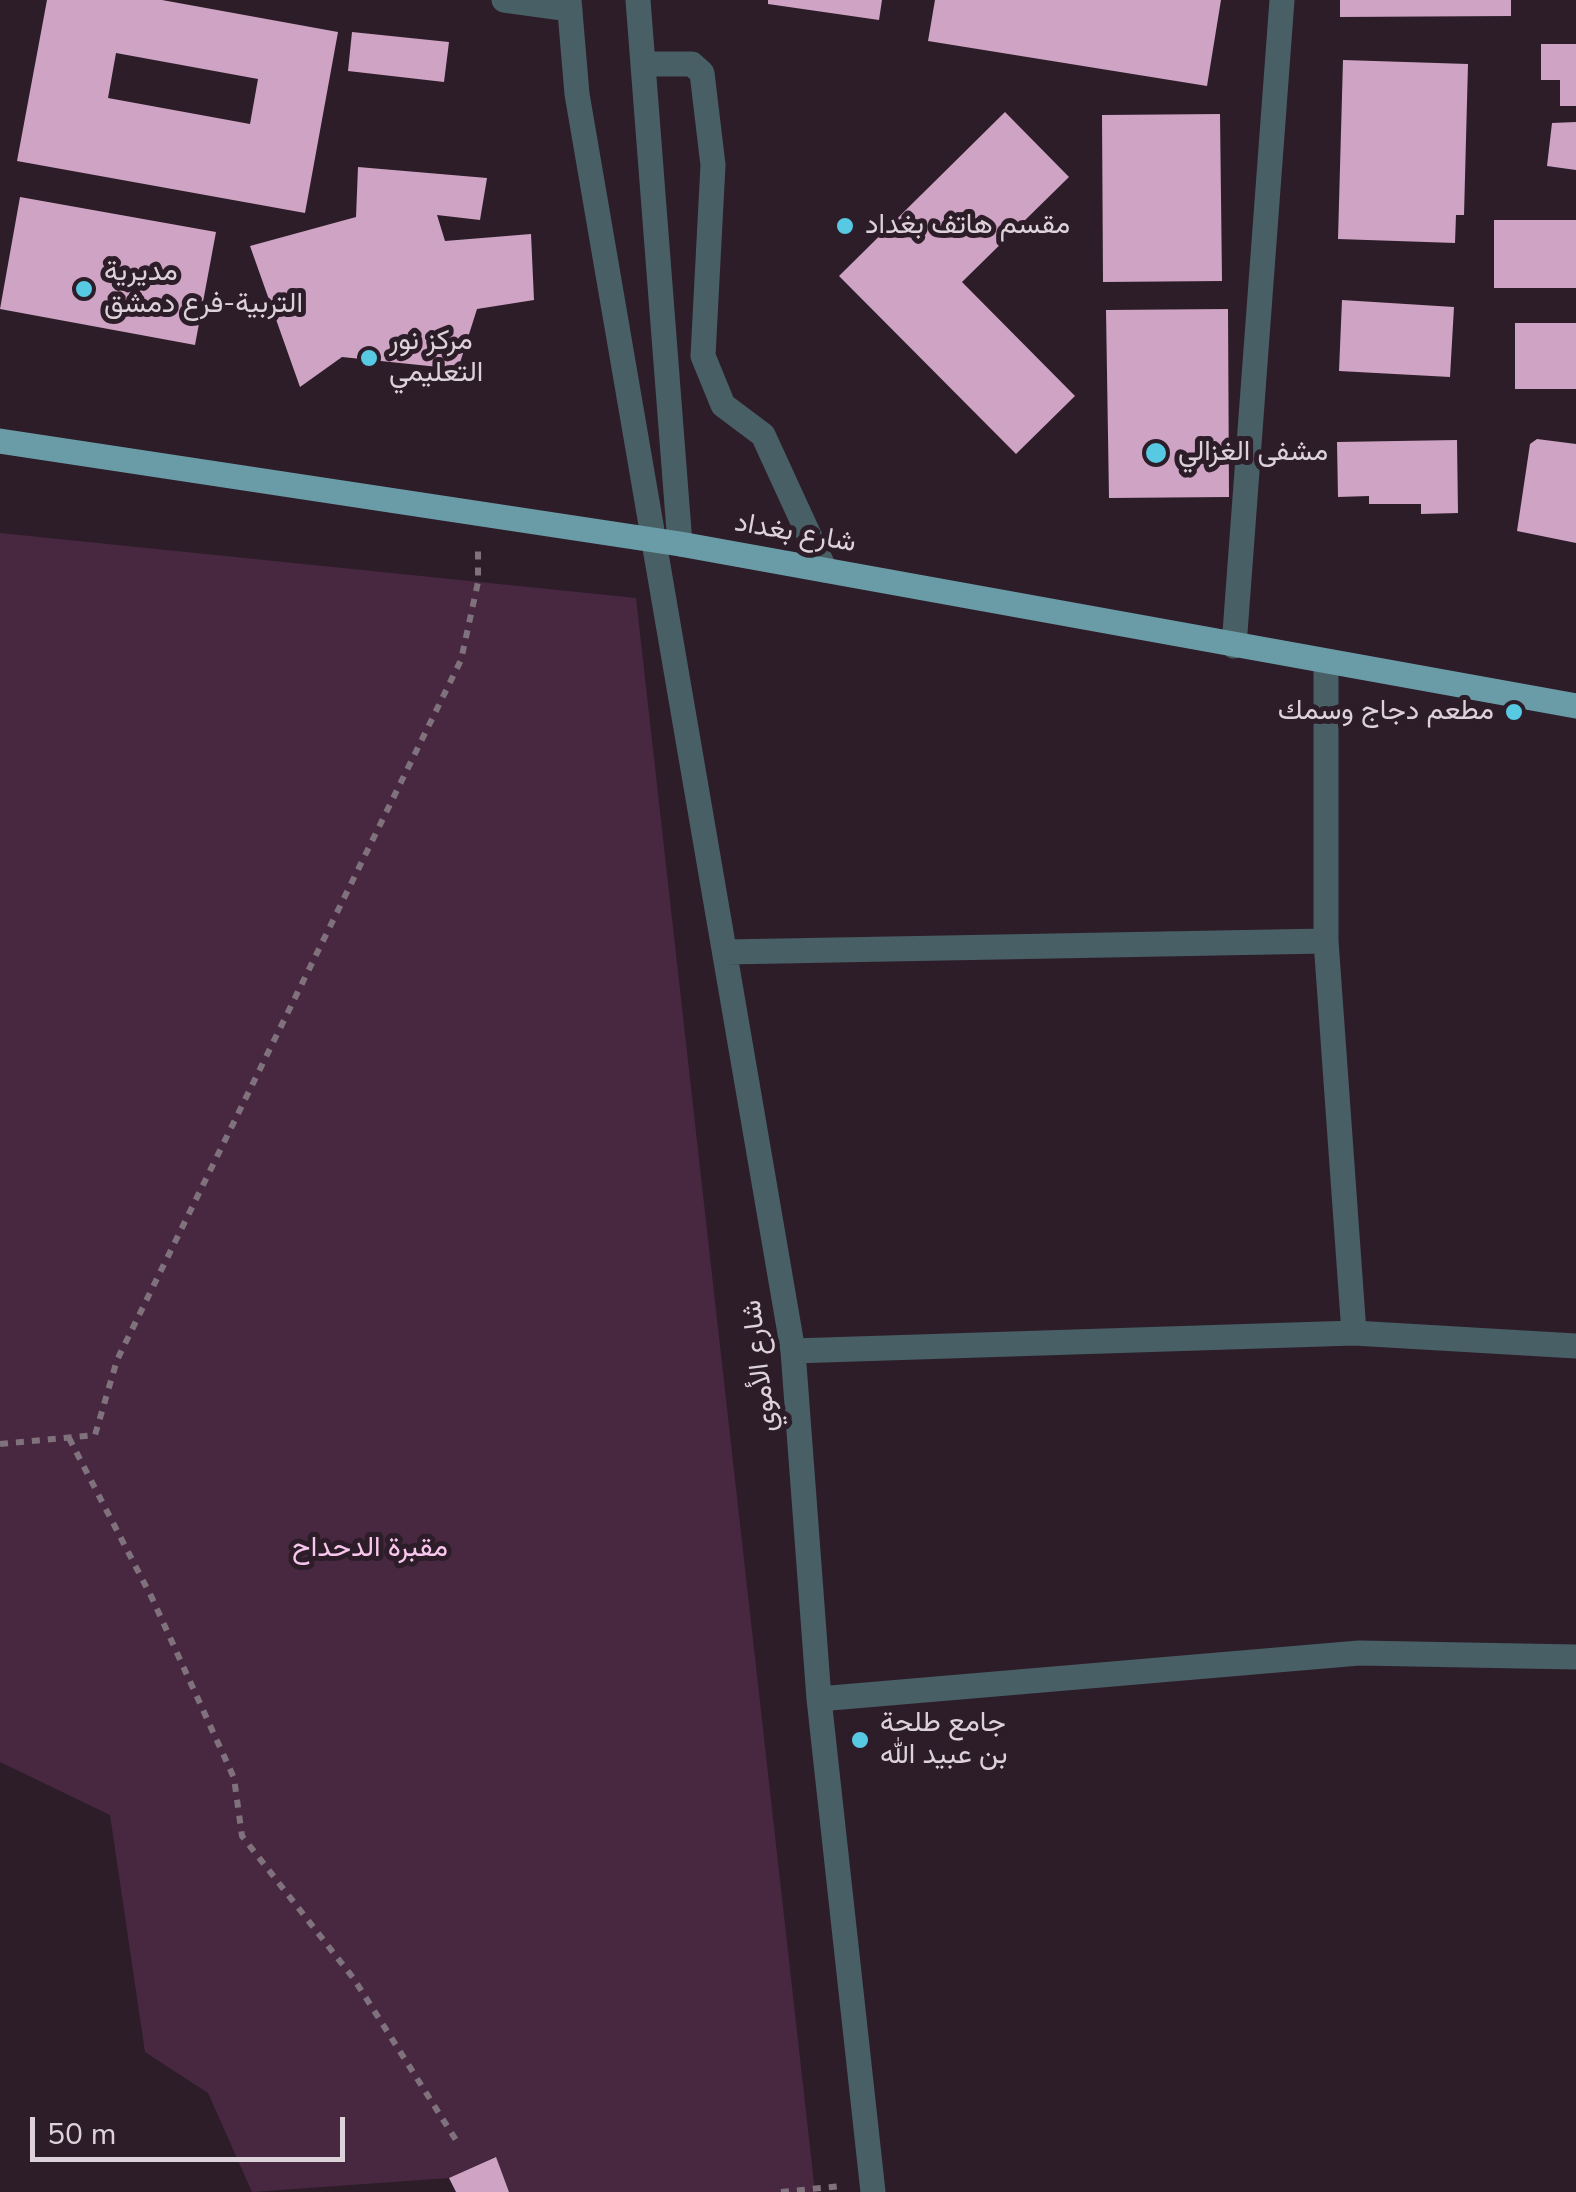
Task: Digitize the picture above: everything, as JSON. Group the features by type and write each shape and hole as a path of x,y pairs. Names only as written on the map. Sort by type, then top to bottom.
{"main road":[{"name":"شارع بغداد","path":"0,441 680,544 1326,664 1576,706"}],"street":[{"path":"504,0 570,4"},
{"path":"638,0 680,544"},
{"path":"1234,646 1282,0"},
{"name":"شارع الأموي","path":"570,4 578,94 793,1352 820,1700 873,2188"},
{"path":"643,64 692,64 702,73 713,165 703,356 723,405 764,436 825,570"},
{"path":"1326,664 1326,941 1354,1333"},
{"path":"726,952 1326,941"},
{"path":"793,1352 1354,1333 1576,1346"},
{"path":"820,1700 1359,1654 1576,1658"}],"path":[{"path":"0,1444 95,1435 117,1360 461,660 478,582 478,515"},
{"path":"68,1438 152,1598 234,1778 242,1836 354,1979 456,2140"},
{"path":"781,2192 873,2188"}],"green space":[{"name":"مقبرة الدحداح","path":"0,533 636,598 815,2192 509,2192 495,2157 449,2178 252,2192 208,2093 145,2052 110,1815 0,1762"}],"building":[{"path":"47,0 162,0 338,32 305,213 17,161","holes":["116,53 258,79 250,124 108,98"]},
{"path":"768,0 882,0 879,20 768,4"},
{"path":"935,0 1221,0 1207,86 928,41"},
{"path":"1340,0 1511,0 1511,16 1340,17"},
{"path":"352,32 449,42 444,82 348,71"},
{"path":"1541,44 1576,44 1576,106 1560,106 1560,80 1541,80"},
{"path":"1343,60 1468,64 1464,215 1456,215 1455,243 1338,239"},
{"path":"1005,112 1069,177 962,282 1075,396 1016,454 839,276"},
{"path":"1220,114 1222,281 1103,282 1102,115"},
{"path":"1576,122 1576,170 1547,166 1552,123"},
{"path":"358,167 487,178 480,220 437,215 445,241 531,234 534,300 477,309 458,369 342,357 300,387 250,246 356,217"},
{"path":"20,197 216,232 195,345 0,309"},
{"path":"1494,220 1576,220 1576,288 1494,288"},
{"path":"1342,300 1454,307 1450,377 1339,371"},
{"path":"1228,309 1229,497 1109,498 1106,310"},
{"path":"1515,323 1576,323 1576,389 1515,389"},
{"path":"1537,439 1576,444 1576,543 1517,531 1530,444"},
{"path":"1457,440 1458,513 1421,514 1421,504 1369,504 1369,496 1338,497 1337,442"},
{"path":"496,2157 509,2192 456,2192 449,2178"}],"place":[{"name":"مقسم هاتف بغداد","path":"845,226"},
{"name":"مديرية التربية-فرع دمشق","path":"84,289"},
{"name":"مركز نور التعليمي","path":"369,358"},
{"name":"مشفى الغزالي","path":"1156,453"},
{"name":"مطعم دجاج وسمك","path":"1514,712"},
{"name":"جامع طلحة بن عبيد الله","path":"860,1740"}]}
